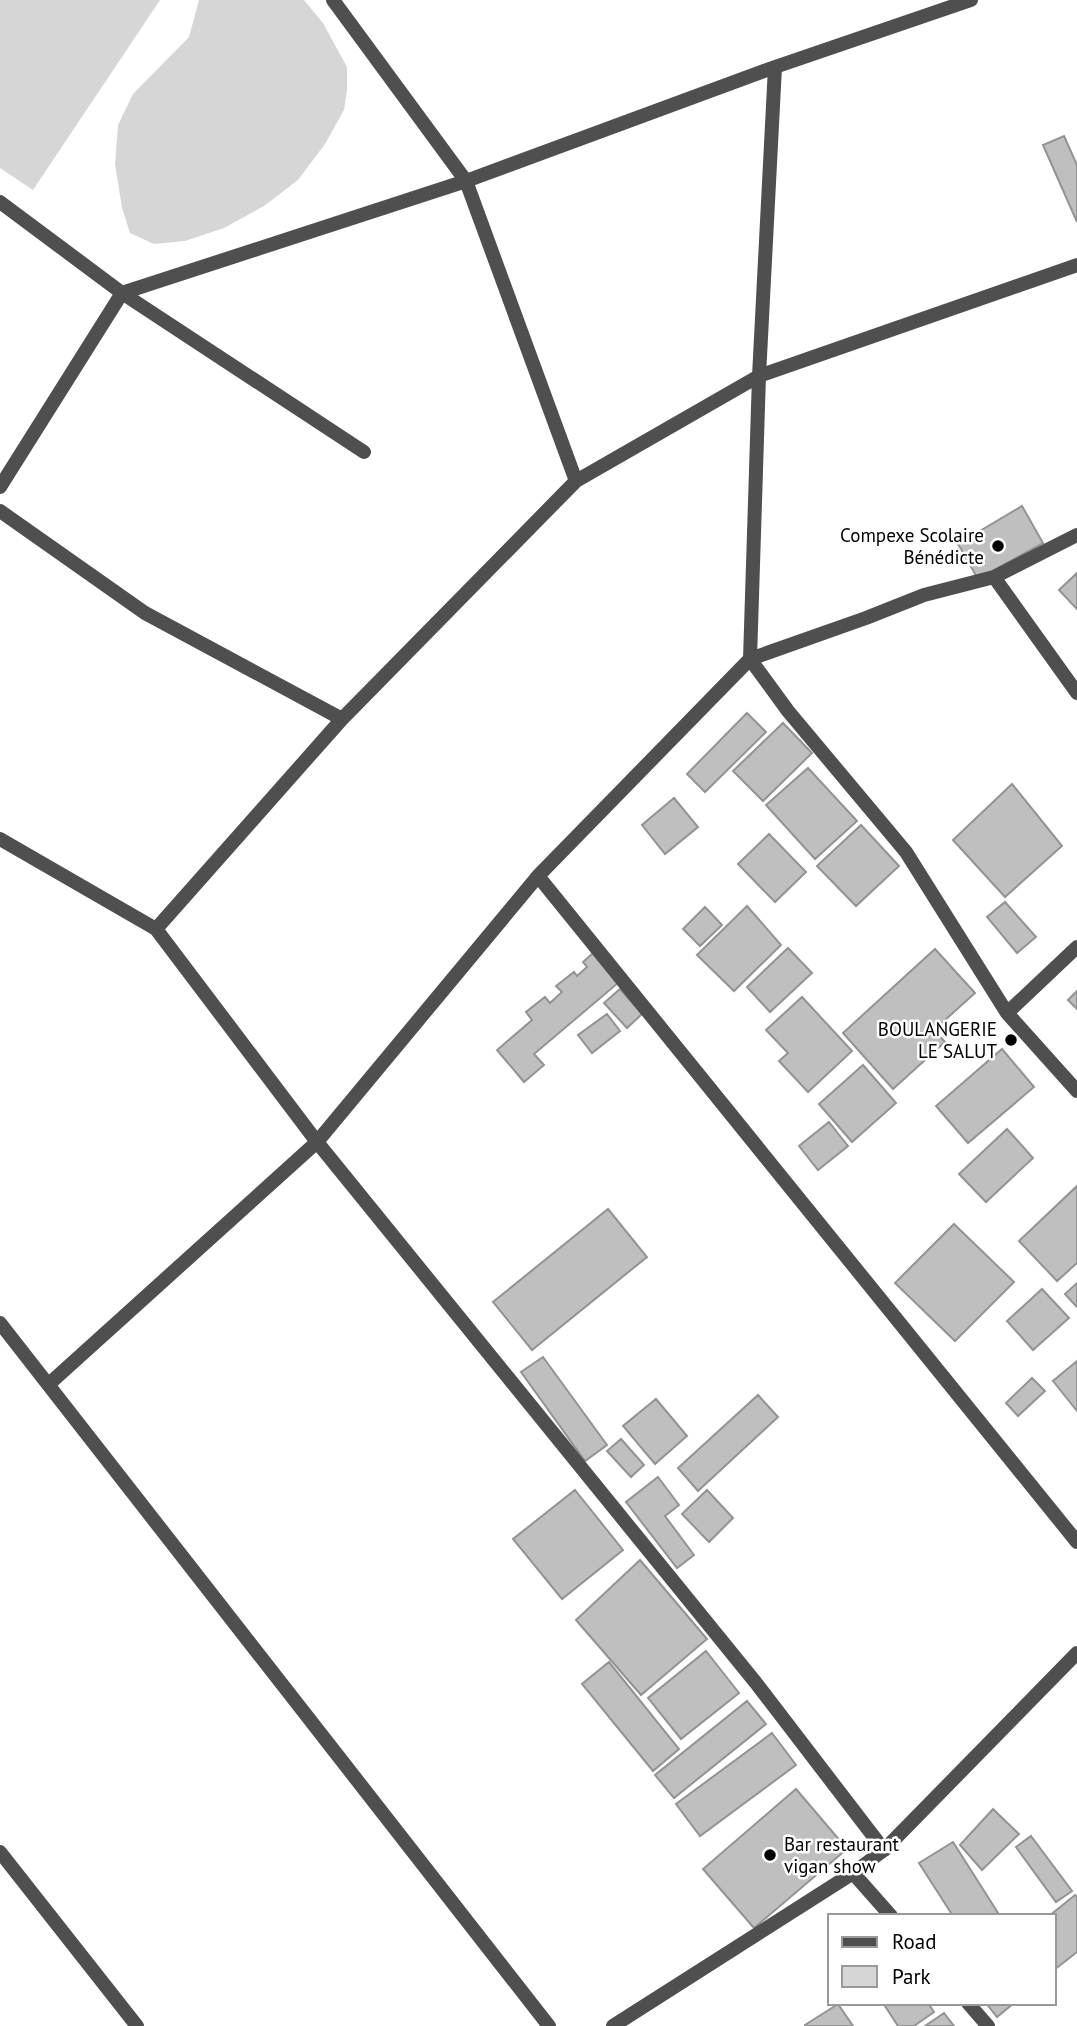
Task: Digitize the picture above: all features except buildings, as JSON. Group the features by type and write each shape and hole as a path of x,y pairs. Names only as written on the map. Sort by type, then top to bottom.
{"street":[{"path":"333,0 466,181 576,481"},
{"path":"0,487 122,293 466,181 775,67 971,0"},
{"path":"775,67 759,376 750,659 788,712 906,852 1007,1013 1077,1091"},
{"path":"0,202 122,293 364,452"},
{"path":"156,929 342,719 576,481 759,376 1077,265"},
{"path":"0,511 145,613 342,719"},
{"path":"49,1384 317,1142 538,877 750,659 924,595 994,577 1077,535"},
{"path":"994,577 1077,693"},
{"path":"0,839 156,929 317,1142 756,1683 884,1850"},
{"path":"538,877 1077,1542"},
{"path":"1007,1013 1077,947"},
{"path":"0,1323 549,2026"},
{"path":"613,2026 853,1873 884,1850 1077,1653"},
{"path":"0,1852 137,2026"},
{"path":"853,1873 889,1914"},
{"path":"970,2005 988,2026"}],"green space":[{"path":"0,0 160,0 33,190 0,168"},
{"path":"199,0 304,0 323,23 347,67 344,110 325,144 298,180 264,206 224,228 185,241 154,244 130,233 122,208 115,164 118,125 133,94 189,37"}],"place":[{"name":"Compexe Scolaire Bénédicte","path":"998,546"},
{"name":"BOULANGERIE LE SALUT","path":"1011,1040"},
{"name":"Bar restaurant vigan show","path":"770,1855"}]}
